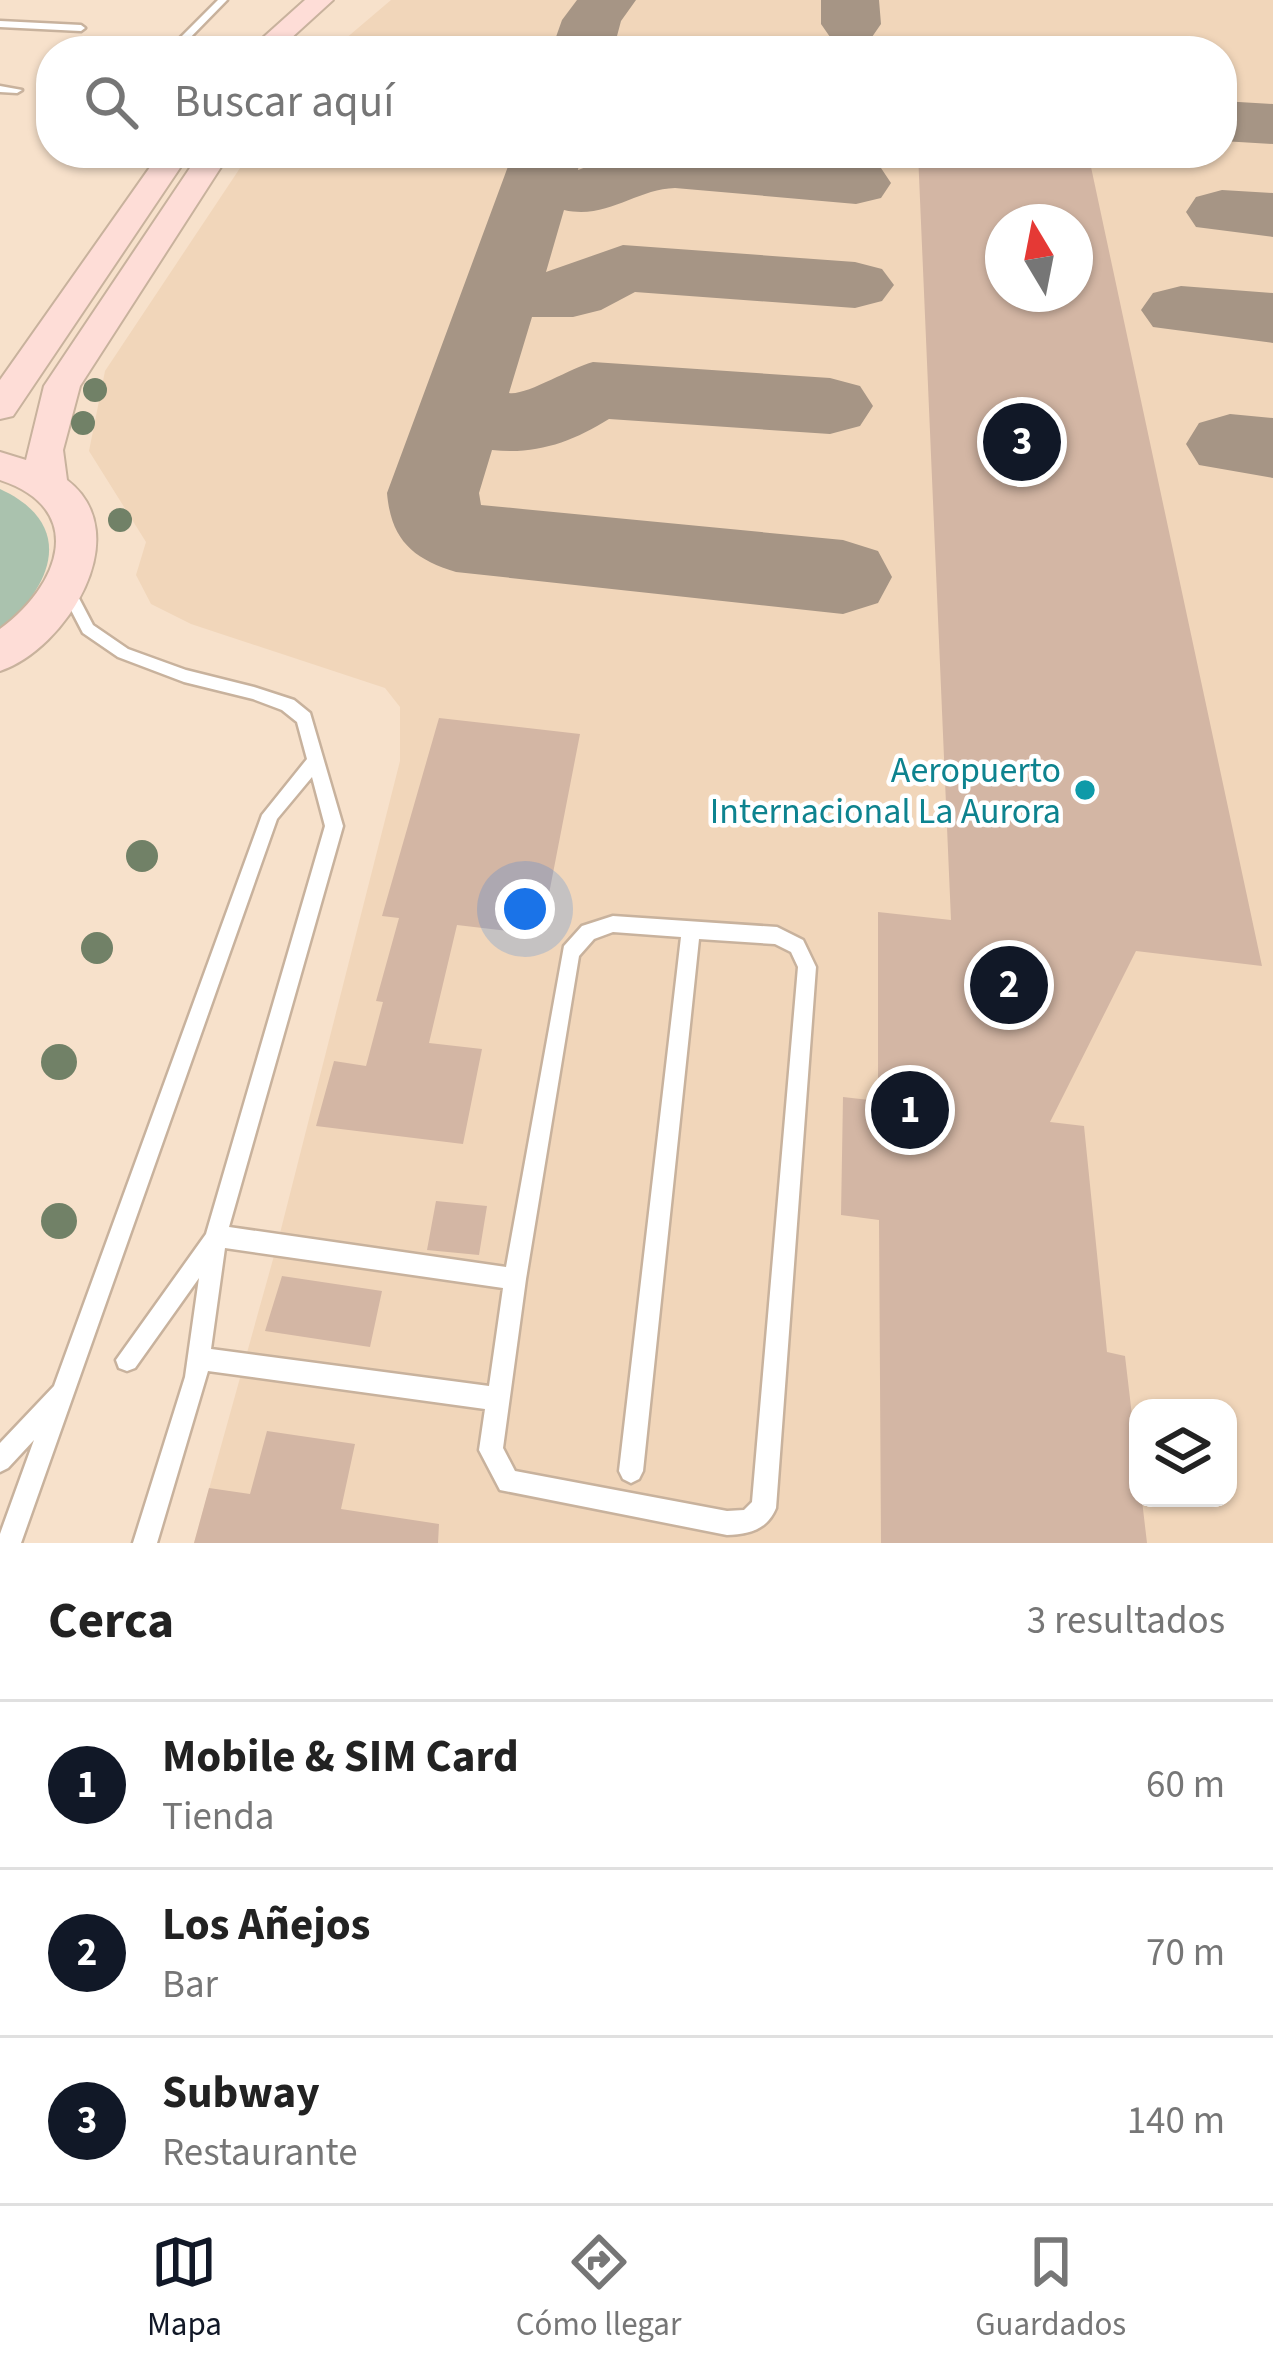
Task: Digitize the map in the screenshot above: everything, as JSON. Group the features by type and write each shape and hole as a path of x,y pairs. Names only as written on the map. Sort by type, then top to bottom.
{"main road":[{"path":"285,36 332,6"},
{"path":"311,36 332,6"},
{"path":"0,407 165,168"},
{"path":"47,482 44,450 62,386 205,168"},
{"path":"0,466 47,482 68,502 78,526 78,555 66,586 43,618 0,652"}],"lane":[{"path":"187,36 223,0"},
{"path":"0,24 81,28"},
{"path":"0,89 17,90"},
{"path":"66,586 88,629 123,652 184,676 288,705 304,718 334,826 216,1236 199,1359 145,1543"},
{"path":"9,1543 270,815 314,763"},
{"path":"613,924 691,930 777,936 797,946 807,967 764,1508 749,1522 727,1523 508,1482 491,1450 570,952 587,932 613,924"},
{"path":"631,1471 691,930"},
{"path":"216,1236 515,1279"},
{"path":"127,1360 216,1236"},
{"path":"199,1359 497,1400"},
{"path":"0,1460 69,1379"}],"shaded area":[{"name":"Aeropuerto Internacional La Aurora","path":"391,0 1273,0 1273,1543 194,1543 277,1245 400,761 400,707 385,688 191,624 151,604 136,575 146,542 89,451 105,371 240,168 1237,168 1237,36 349,36"}],"green space":[{"path":"0,489 40,519 49,556 33,594 0,630"}],"building":[{"name":"Aeropuerto Internacional La Aurora","path":"919,168 1091,168 1262,966 1136,951 1050,1122 1084,1126 1107,1352 1125,1356 1130,1399 1129,1507 1143,1507 1147,1543 881,1543 879,1220 841,1215 843,1097 878,1101 878,912 951,920"},
{"path":"439,718 580,734 541,935 457,925 429,1043 482,1049 463,1144 316,1126 334,1061 366,1066 383,1002 376,1001 399,918 382,916"},
{"path":"436,1201 487,1206 479,1255 427,1250"},
{"path":"282,1276 382,1291 370,1347 265,1331"},
{"path":"267,1431 355,1444 341,1509 439,1524 438,1543 194,1543 209,1488 250,1494"}],"taxiway":[{"path":"587,36 607,0"},
{"path":"850,0 851,24"},
{"path":"1237,122 1273,124"},
{"path":"542,168 433,493 436,520 456,537 843,577"},
{"path":"541,171 555,187 590,192 651,168"},
{"path":"692,168 856,183"},
{"path":"1222,212 1273,215"},
{"path":"506,276 519,289 541,296 573,293 623,268 855,285"},
{"path":"1181,310 1273,318"},
{"path":"466,396 475,411 493,421 522,424 547,418 593,390 830,406"},
{"path":"1230,444 1273,448"}],"place":[{"name":"Subway","path":"1022,442"},
{"name":"Aeropuerto Internacional La Aurora","path":"1085,790"},
{"name":"Los Añejos","path":"1009,985"},
{"name":"Mobile & SIM Card","path":"910,1110"}]}
